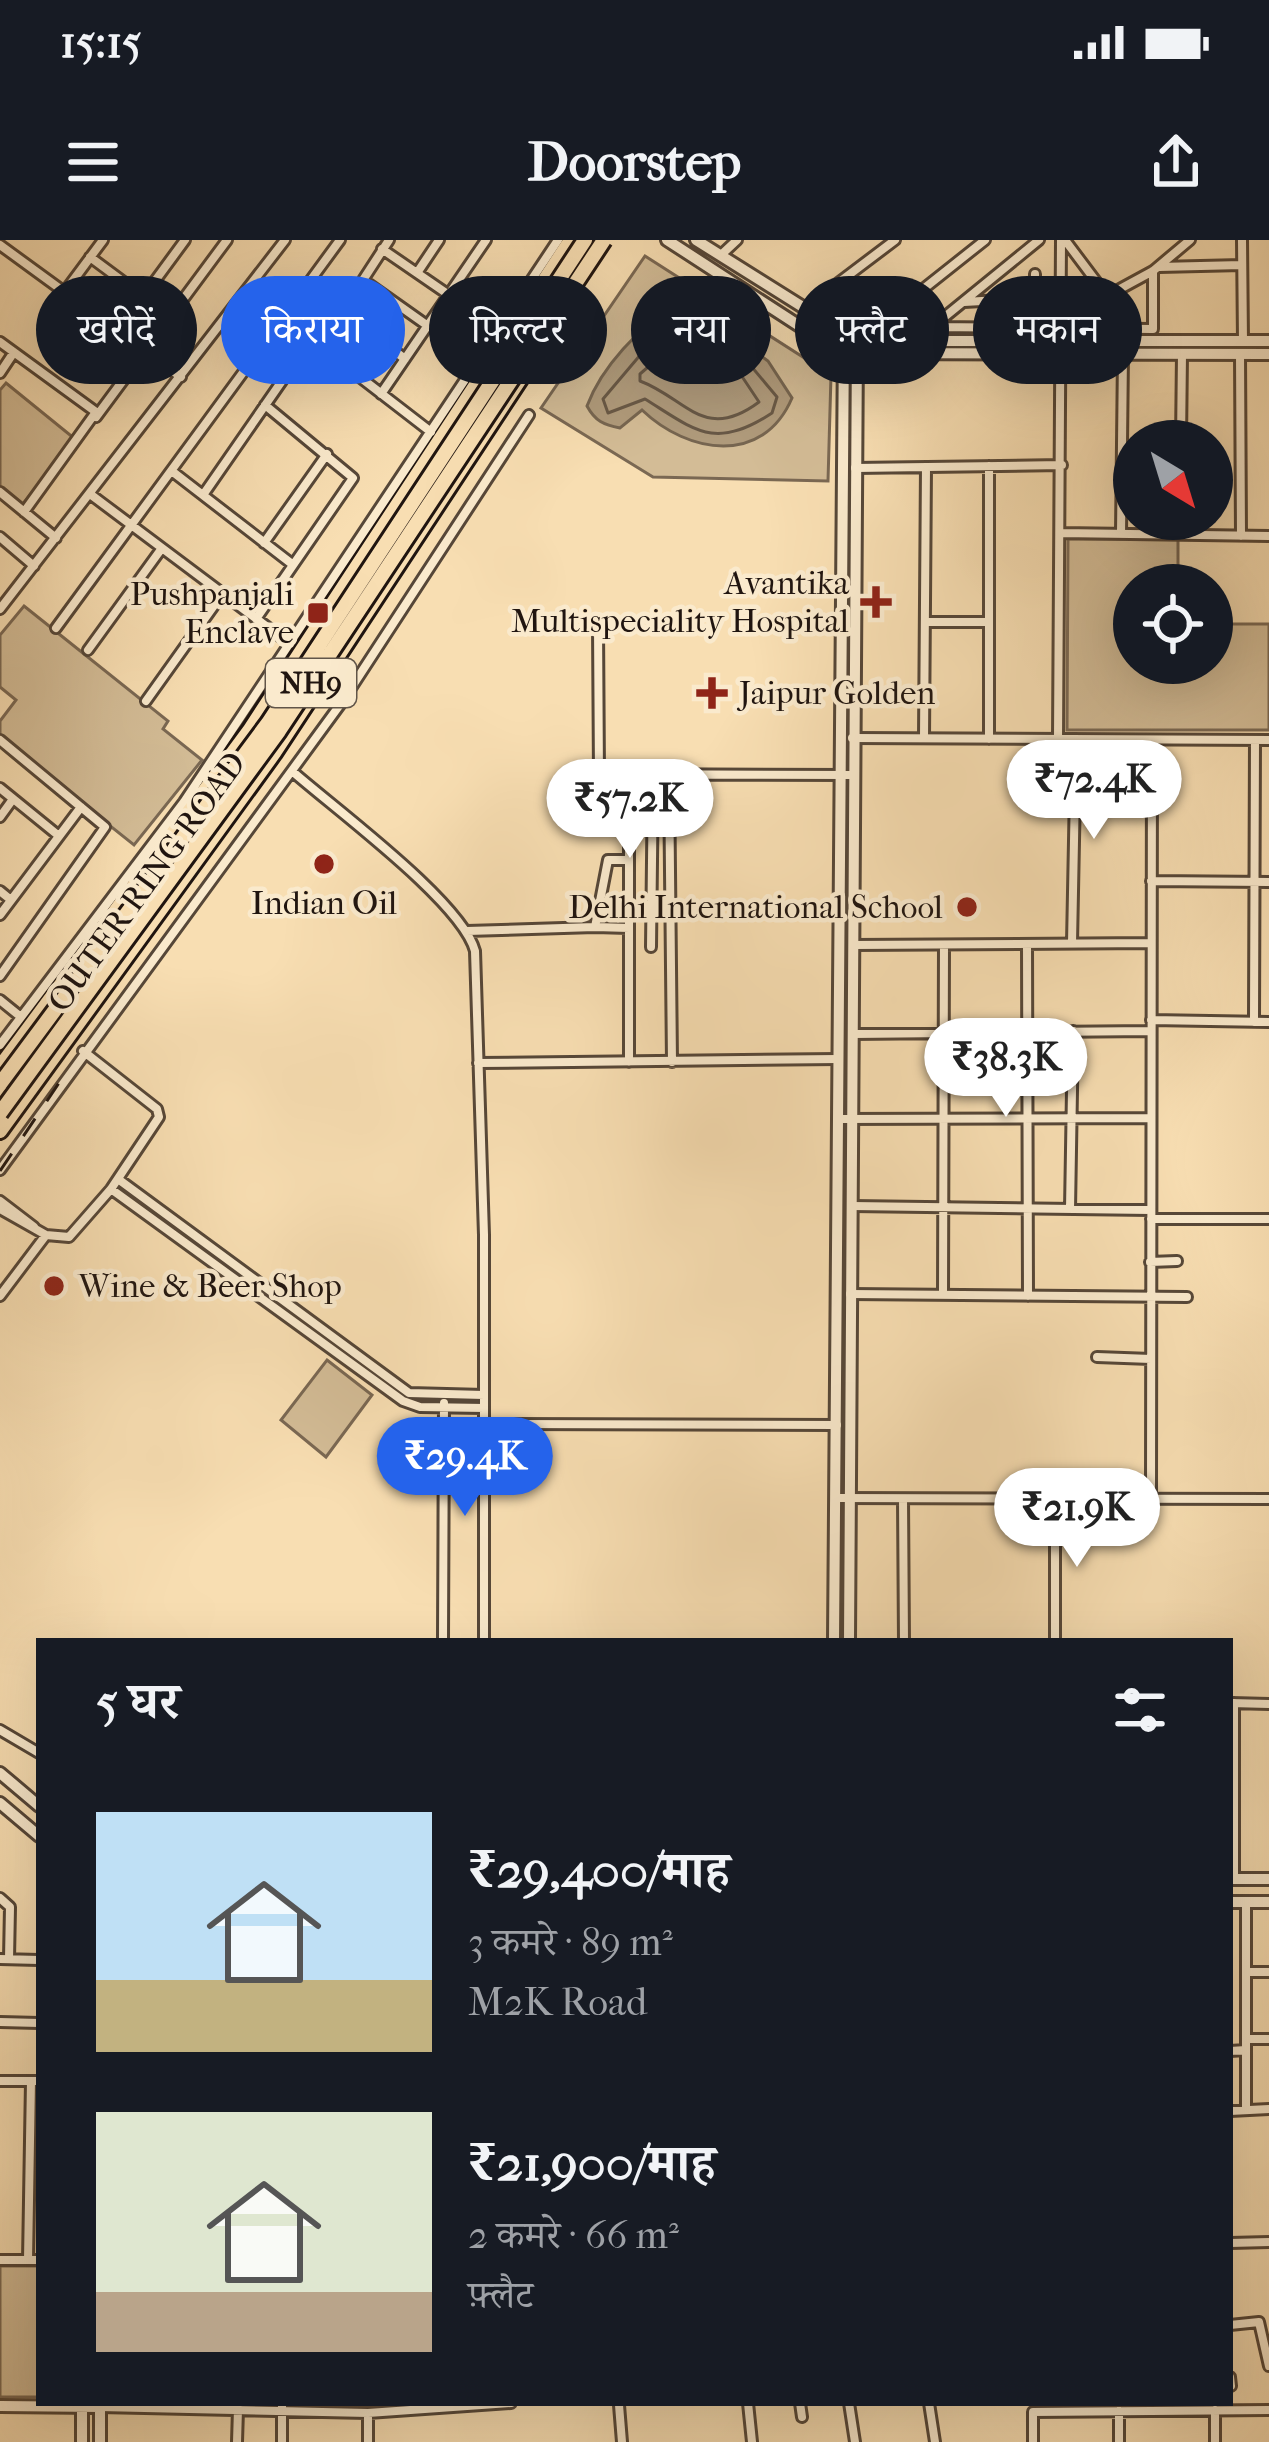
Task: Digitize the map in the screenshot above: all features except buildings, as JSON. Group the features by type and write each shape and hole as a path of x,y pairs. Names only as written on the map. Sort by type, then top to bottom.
{"main road":[{"name":"OUTER RING ROAD","path":"0,1067 248,731 436,436 572,240"},
{"name":"NH9","path":"0,1084 268,723 585,240"},
{"name":"OUTER RING ROAD","path":"587,276 608,240"},
{"name":"NH9","path":"0,1114 279,731 608,240"},
{"path":"550,272 559,276"},
{"name":"OUTER RING ROAD","path":"0,1131 274,753 517,384"}],"street":[{"path":"76,276 103,240"},
{"path":"159,276 185,240"},
{"path":"197,281 227,240"},
{"path":"258,276 285,240"},
{"path":"314,276 340,240"},
{"path":"389,240 363,280 428,326 405,359"},
{"path":"417,273 440,240"},
{"path":"462,276 486,240"},
{"path":"0,1045 184,802 436,436 558,240"},
{"path":"667,240 795,314"},
{"path":"696,240 795,306"},
{"path":"720,256 736,240"},
{"path":"848,276 895,240"},
{"path":"939,276 985,240"},
{"path":"949,313 1040,240"},
{"path":"1063,240 1091,276"},
{"path":"1063,240 1063,276"},
{"path":"1142,277 1190,240"},
{"path":"1241,536 1242,240"},
{"path":"382,249 429,281"},
{"path":"2,251 43,276"},
{"path":"90,257 116,276"},
{"path":"1155,269 1242,265"},
{"path":"1142,329 1153,329 1155,269"},
{"path":"963,302 973,301"},
{"path":"197,356 221,324"},
{"path":"1142,354 1182,354 1269,340"},
{"path":"0,342 94,410 95,418"},
{"path":"1142,348 1242,347 1269,354"},
{"path":"0,373 14,352"},
{"path":"1181,420 1182,354"},
{"path":"24,512 121,384"},
{"path":"0,609 176,384"},
{"path":"56,628 236,384"},
{"path":"203,495 280,384"},
{"path":"368,384 436,436"},
{"path":"381,394 388,384"},
{"path":"849,384 846,738 852,776 851,1034 844,1119 837,1425 849,1638"},
{"path":"1058,739 1063,384"},
{"path":"1123,384 1123,420"},
{"path":"256,619 352,482 350,471 265,405"},
{"path":"0,1170 292,771 529,415"},
{"path":"264,543 327,454"},
{"path":"848,468 1062,465"},
{"path":"989,466 989,739"},
{"path":"924,738 926,467"},
{"path":"173,472 292,564"},
{"path":"0,492 56,538"},
{"path":"90,494 290,644"},
{"path":"1061,533 1113,534"},
{"path":"1233,536 1269,536"},
{"path":"0,537 34,566"},
{"path":"88,650 162,548"},
{"path":"146,701 223,593"},
{"path":"925,622 989,622"},
{"path":"598,626 597,771 852,776"},
{"path":"846,738 1269,740"},
{"path":"834,1638 852,1206 838,1059 837,776 846,738"},
{"path":"0,740 105,824 0,976"},
{"path":"1072,943 1076,740"},
{"path":"1150,1499 1152,740"},
{"path":"1255,1022 1256,740"},
{"path":"292,771 436,896 467,931 475,951 484,1638"},
{"path":"651,947 653,775"},
{"path":"669,776 672,1061"},
{"path":"0,788 58,836"},
{"path":"0,817 13,799"},
{"path":"0,915 81,807"},
{"path":"629,1062 628,820 639,809 652,808"},
{"path":"595,927 608,860 628,860"},
{"path":"1151,880 1269,882"},
{"path":"0,891 11,900"},
{"path":"467,931 629,928"},
{"path":"851,945 1151,943"},
{"path":"1027,944 1028,1296"},
{"path":"943,1295 944,945"},
{"path":"0,1000 21,1017"},
{"path":"851,1034 1269,1022"},
{"path":"1070,1209 1073,1031"},
{"path":"0,1205 46,1235 69,1237 111,1189 159,1112 83,1051"},
{"path":"478,1063 838,1059"},
{"path":"844,1119 1151,1118"},
{"path":"118,1179 409,1393 484,1408"},
{"path":"111,1189 403,1401 444,1402 484,1395"},
{"path":"852,1206 1070,1209 1269,1220"},
{"path":"0,1295 46,1235"},
{"path":"1150,1262 1177,1261"},
{"path":"850,1294 1187,1298"},
{"path":"1096,1357 1151,1359"},
{"path":"443,1638 444,1402"},
{"path":"484,1424 837,1425"},
{"path":"843,1498 1269,1499"},
{"path":"903,1498 904,1638"},
{"path":"1055,1498 1055,1638"},
{"path":"1233,1703 1269,1704"},
{"path":"0,1730 36,1752"},
{"path":"0,1773 36,1803"},
{"path":"0,1803 36,1833"},
{"path":"1233,1879 1269,1879"},
{"path":"0,1898 10,1907 4,1959 36,1960"},
{"path":"1233,1902 1269,1902"},
{"path":"1246,1902 1246,2110"},
{"path":"1246,1972 1269,1972"},
{"path":"1233,1984 1246,1984"},
{"path":"0,2022 36,2023"},
{"path":"1246,2039 1269,2039"},
{"path":"1233,2051 1246,2050"},
{"path":"0,2081 35,2081 33,2260 0,2260"},
{"path":"1233,2111 1269,2109"},
{"path":"1233,2243 1269,2242"},
{"path":"1233,2325 1258,2322 1269,2366"},
{"path":"0,2406 36,2406"},
{"path":"82,2406 82,2442"},
{"path":"100,2406 100,2442"},
{"path":"195,2406 282,2406 368,2414 472,2406"},
{"path":"281,2442 282,2406"},
{"path":"619,2406 622,2442"},
{"path":"748,2406 752,2442"},
{"path":"800,2406 802,2417"},
{"path":"849,2406 854,2442"},
{"path":"929,2406 935,2442"},
{"path":"1033,2442 1033,2412 1092,2407 1269,2410"},
{"path":"237,2442 238,2409"},
{"path":"1215,2410 1215,2442"},
{"path":"1119,2411 1119,2442"},
{"path":"368,2414 368,2442"}],"shaded area":[{"path":"645,256 676,276 631,276"},
{"path":"631,276 631,384 771,384 771,337 795,352 795,384 831,384 828,481 653,477 541,408 557,384 607,384 607,312"},
{"path":"6,383 75,439 22,505 0,487 0,390"},
{"path":"1068,539 1178,540 1178,564 1113,564 1113,684 1233,684 1233,624 1269,624 1269,730 1067,730"},
{"path":"24,606 168,721 163,729 202,760 134,845 0,738 0,721 16,700 0,687 0,635"},
{"path":"327,1360 372,1395 326,1457 281,1420"},
{"path":"0,2266 36,2266 36,2397 0,2397"}],"water":[{"path":"631,341 631,384 771,384 771,366 792,398 763,435 744,443 702,443 660,425 642,410 620,428 609,425 587,406 598,384 607,384 607,371"}],"railway":[{"path":"0,1171 67,1071"}],"place":[{"name":"Avantika Multispeciality Hospital","path":"876,602"},
{"name":"Pushpanjali Enclave","path":"318,613"},
{"name":"Jaipur Golden","path":"712,693"},
{"name":"Indian Oil","path":"324,864"},
{"name":"Delhi International School","path":"967,907"},
{"name":"Wine & Beer Shop","path":"54,1286"}]}
